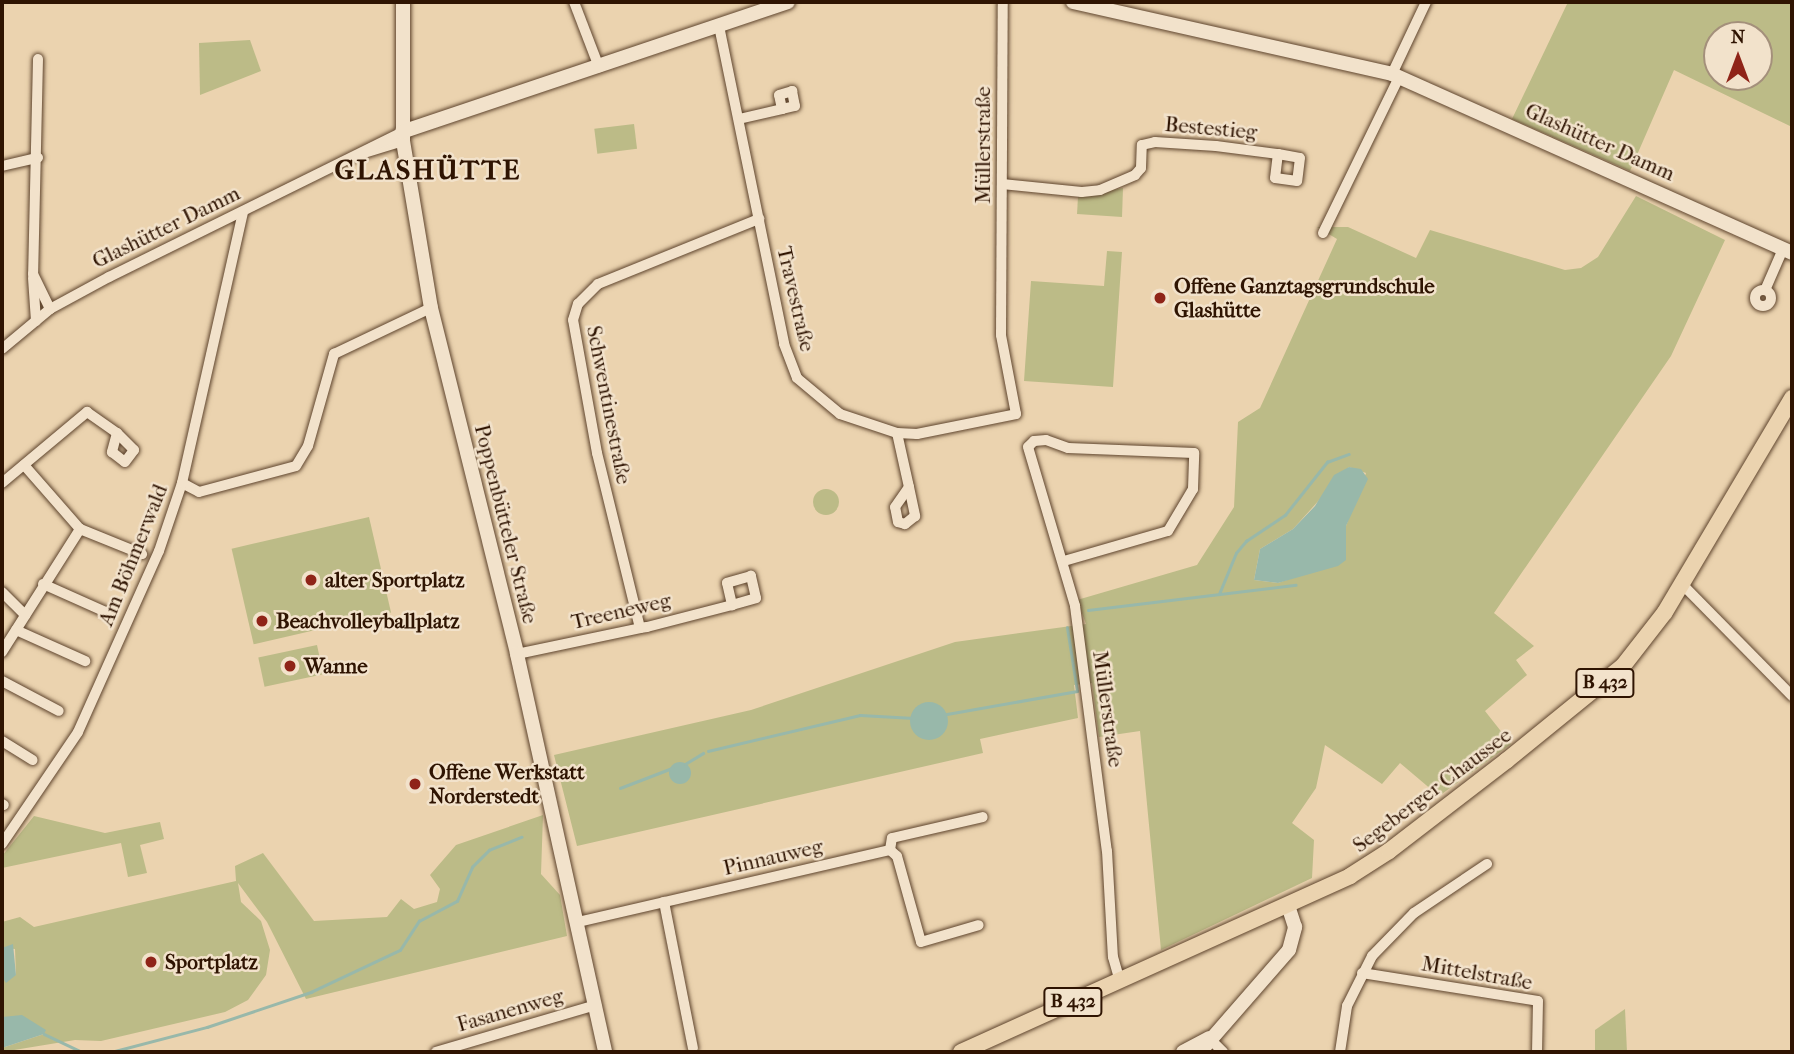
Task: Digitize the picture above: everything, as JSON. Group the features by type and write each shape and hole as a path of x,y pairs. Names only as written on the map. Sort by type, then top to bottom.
{"main road":[{"name":"Segeberger Chaussee","path":"961,1052 1288,906 1390,852 1611,678 1682,584 1792,398"}],"street":[{"name":"Poppenbütteler Straße","path":"403,2 403,137 431,308 517,654 605,1052"},
{"path":"574,2 599,67"},
{"name":"Glashütter Damm","path":"2,349 50,309 357,155 452,118 788,2"},
{"name":"Müllerstraße","path":"1003,2 1001,335 1016,414"},
{"name":"Glashütter Damm","path":"1073,2 1396,76 1788,251 1766,289"},
{"path":"1323,233 1396,76 1426,2"},
{"name":"Travestraße","path":"719,26 784,344 797,378 840,414 897,433 918,434 1016,414"},
{"path":"36,321 33,274 38,158 38,58"},
{"path":"739,120 782,109"},
{"name":"Bestestieg","path":"1002,184 1082,192 1100,190 1135,175 1141,169 1142,145 1155,142 1278,154"},
{"path":"2,166 38,158"},
{"name":"Am Böhmerwald","path":"2,844 78,732 159,551 182,483 243,213"},
{"name":"Schwentinestraße","path":"640,628 597,453 573,320 578,304 598,284 759,219"},
{"path":"33,274 50,309"},
{"path":"182,483 199,492 296,466 308,446 334,354 431,308"},
{"path":"2,483 87,412 117,433"},
{"path":"897,433 909,487"},
{"name":"Müllerstraße","path":"1064,561 1168,531 1193,489 1194,453 1068,448 1046,440 1034,441 1028,447 1064,561 1097,765 1113,957 1120,981"},
{"path":"24,465 80,530 142,554"},
{"path":"2,652 80,530"},
{"path":"43,584 110,614"},
{"path":"1682,584 1792,696"},
{"path":"2,592 25,615"},
{"name":"Treeneweg","path":"517,654 640,628 732,604"},
{"path":"16,630 85,661"},
{"path":"2,681 59,711"},
{"path":"2,741 33,760"},
{"name":"Pinnauweg","path":"578,922 890,850 892,838 983,817"},
{"path":"890,850 897,856 921,942 979,925"},
{"path":"1340,1052 1345,1013 1362,973 1396,929 1487,864"},
{"path":"664,902 693,1048"},
{"path":"1200,1052 1209,1038 1289,950 1295,927 1288,906"},
{"name":"Mittelstraße","path":"1362,973 1538,1001 1537,1052"},
{"name":"Fasanenweg","path":"436,1052 596,1005"},
{"path":"1183,1052 1209,1038"},
{"path":"1209,1038 1223,1052"}],"shaded area":[{"path":"1568,2 1792,2 1792,127 1717,91 1773,91 1773,21 1703,21 1703,84 1674,70 1630,171 1512,119"},
{"path":"250,40 261,71 200,95 199,43"},
{"path":"634,124 637,149 597,154 594,129"},
{"path":"1123,188 1122,217 1077,214 1078,197"},
{"path":"1636,196 1725,240 1671,356 1494,613 1534,646 1516,660 1527,675 1485,711 1511,744 1439,796 1400,763 1382,784 1325,745 1316,788 1292,823 1314,840 1312,878 1161,950 1140,731 1099,737 1092,683 1074,685 1078,718 980,739 983,753 577,846 554,755 751,710 955,642 1086,624 1077,600 1197,565 1234,507 1238,422 1260,408 1337,239 1317,227 1348,227 1416,258 1430,230 1565,270 1581,268 1598,257","holes":["1349,467 1366,473 1346,526 1345,560 1278,583 1254,580 1260,549 1293,529"]},
{"path":"1107,251 1122,252 1113,387 1024,381 1031,281 1104,286"},
{"path":"1349,467 1361,469 1368,479 1346,526 1346,560 1338,566 1278,583 1254,580 1260,549 1293,529 1315,506 1334,475"},
{"path":"826,489 835,493 839,502 835,511 826,515 817,511 813,502 817,493"},
{"name":"alter Sportplatz","path":"369,517 391,612 254,644 232,549"},
{"name":"Wanne","path":"317,645 323,674 265,687 258,657"},
{"path":"929,702 942,708 948,721 942,734 929,740 916,734 910,721 916,708"},
{"path":"680,762 688,765 691,773 688,781 680,784 672,781 669,773 672,765"},
{"path":"543,815 541,874 560,895 567,936 306,999 267,922 238,883 241,902 261,921 270,950 266,975 248,1000 225,1012 101,1041 75,1040 2,1052 2,1048 44,1034 2,1017 2,977 16,975 15,949 2,948 2,922 20,917 34,927 236,881 235,866 263,853 314,921 387,917 401,899 414,909 437,902 440,889 430,875 456,845"},
{"path":"34,816 105,833 160,822 164,839 140,845 147,873 128,877 121,843 2,868 2,856"},
{"path":"13,944 16,975 6,983 2,977 2,948"},
{"path":"1625,1009 1627,1052 1595,1052 1595,1030"},
{"path":"22,1015 46,1030 44,1034 2,1048 2,1017"}],"waterway":[{"path":"1219,594 1236,553 1246,541 1285,515 1327,462 1349,454"},
{"path":"1088,610 1296,585"},
{"path":"947,714 1077,691 1067,628"},
{"path":"708,751 860,715 914,718"},
{"path":"685,764 703,753"},
{"path":"620,788 672,768"},
{"path":"111,1052 207,1027 311,992 400,950 419,921 457,901 472,867 489,850 522,837"},
{"path":"44,1034 82,1052"}],"place":[{"name":"Offene Ganztagsgrundschule Glashütte","path":"1160,298"},
{"name":"alter Sportplatz","path":"311,580"},
{"name":"Beachvolleyballplatz","path":"262,621"},
{"name":"Wanne","path":"290,666"},
{"name":"Offene Werkstatt Norderstedt","path":"415,784"},
{"name":"Sportplatz","path":"151,962"}],"district":[{"name":"GLASHÜTTE","path":"428,170"}]}
